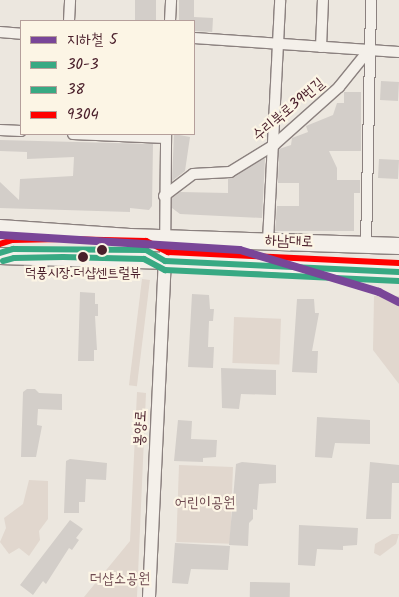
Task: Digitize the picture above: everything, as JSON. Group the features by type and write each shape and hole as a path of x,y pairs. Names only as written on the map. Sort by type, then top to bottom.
{"main road":[{"name":"하남대로","path":"0,228 165,238 399,246"},
{"name":"하남대로","path":"0,256 399,272"}],"street":[{"path":"69,20 70,0"},
{"path":"170,0 170,20"},
{"path":"268,241 280,0"},
{"path":"321,47 322,0"},
{"path":"366,245 371,0"},
{"path":"0,32 20,34"},
{"path":"195,38 399,52"},
{"name":"수리북로39번길","path":"164,196 193,174 230,172 274,145 339,87 369,50"},
{"path":"0,130 20,131"},
{"path":"120,135 166,136 164,196 166,262"},
{"name":"봉양로","path":"149,597 166,262"}],"green space":[{"path":"142,279 150,280 137,386 129,385"},
{"path":"374,296 399,296 399,384 373,350"},
{"path":"234,317 281,319 279,365 232,363"},
{"name":"더샵소공원","path":"137,392 146,393 137,597 84,597 130,541"},
{"name":"어린이공원","path":"179,465 233,467 230,544 176,542"},
{"path":"29,480 48,481 48,519 39,531 40,540 29,556 19,548 9,554 0,542 6,528 4,518 23,504"},
{"path":"392,534 399,534 396,544 380,556 374,553 375,544"}],"building":[{"path":"135,0 156,0 156,20 135,20"},
{"path":"179,0 194,0 194,20 179,20"},
{"path":"194,17 213,18 212,32 195,31"},
{"path":"381,81 399,82 398,101 380,100"},
{"path":"344,92 361,92 361,151 329,151 337,168 337,180 360,180 360,193 354,193 354,231 275,231 277,206 299,206 299,183 278,183 279,149 291,145 292,138 308,132 306,126 333,115 337,103 344,103"},
{"path":"174,135 190,137 185,171 172,181"},
{"path":"0,140 153,144 152,206 149,210 130,208 130,212 0,208 0,182 19,200 20,179 73,176 74,157 27,159 27,152 0,151"},
{"path":"265,158 262,218 180,214 172,208 172,198 180,192 228,193 228,179"},
{"path":"379,159 399,160 398,179 378,178"},
{"path":"80,292 95,293 95,304 98,304 98,316 95,316 97,350 94,350 94,361 78,361"},
{"path":"192,294 209,295 210,309 214,309 213,321 209,321 208,347 214,347 213,368 188,367"},
{"path":"297,299 314,299 315,313 319,313 312,351 318,351 317,373 292,372"},
{"path":"221,368 276,370 276,395 241,394 239,409 222,408"},
{"path":"27,389 35,389 39,393 62,394 62,410 38,409 37,425 42,426 36,457 21,457 23,392"},
{"path":"317,417 370,420 370,444 335,443 332,458 315,457"},
{"path":"178,420 192,421 191,439 217,440 216,457 203,458 203,462 174,461"},
{"path":"70,459 107,463 106,480 86,479 85,502 79,502 79,513 64,513 66,461"},
{"path":"242,462 276,465 276,483 259,484 257,510 253,509 253,519 249,523 248,546 229,545 236,464"},
{"path":"370,462 399,465 399,483 392,483 391,519 366,519"},
{"path":"70,520 83,529 76,538 79,540 72,550 69,548 46,584 43,581 33,595 20,585"},
{"path":"299,525 358,528 357,545 343,546 343,550 317,549 315,566 298,565"},
{"path":"175,543 230,546 228,570 191,569 188,584 172,583"},
{"path":"250,582 290,583 290,597 250,597"}],"metro line":[{"name":"5","path":"0,235 240,250 379,292 399,302"}],"transit line":[{"name":"9304","path":"0,244 12,240 146,241 168,252 399,263"},
{"name":"30-3","path":"0,253 13,249 146,250 165,261 399,272"},
{"name":"38","path":"3,261 14,258 63,257 144,259 165,270 399,281"}],"place":[{"name":"덕풍시장.더샵센트럴뷰","path":"83,257"}]}
